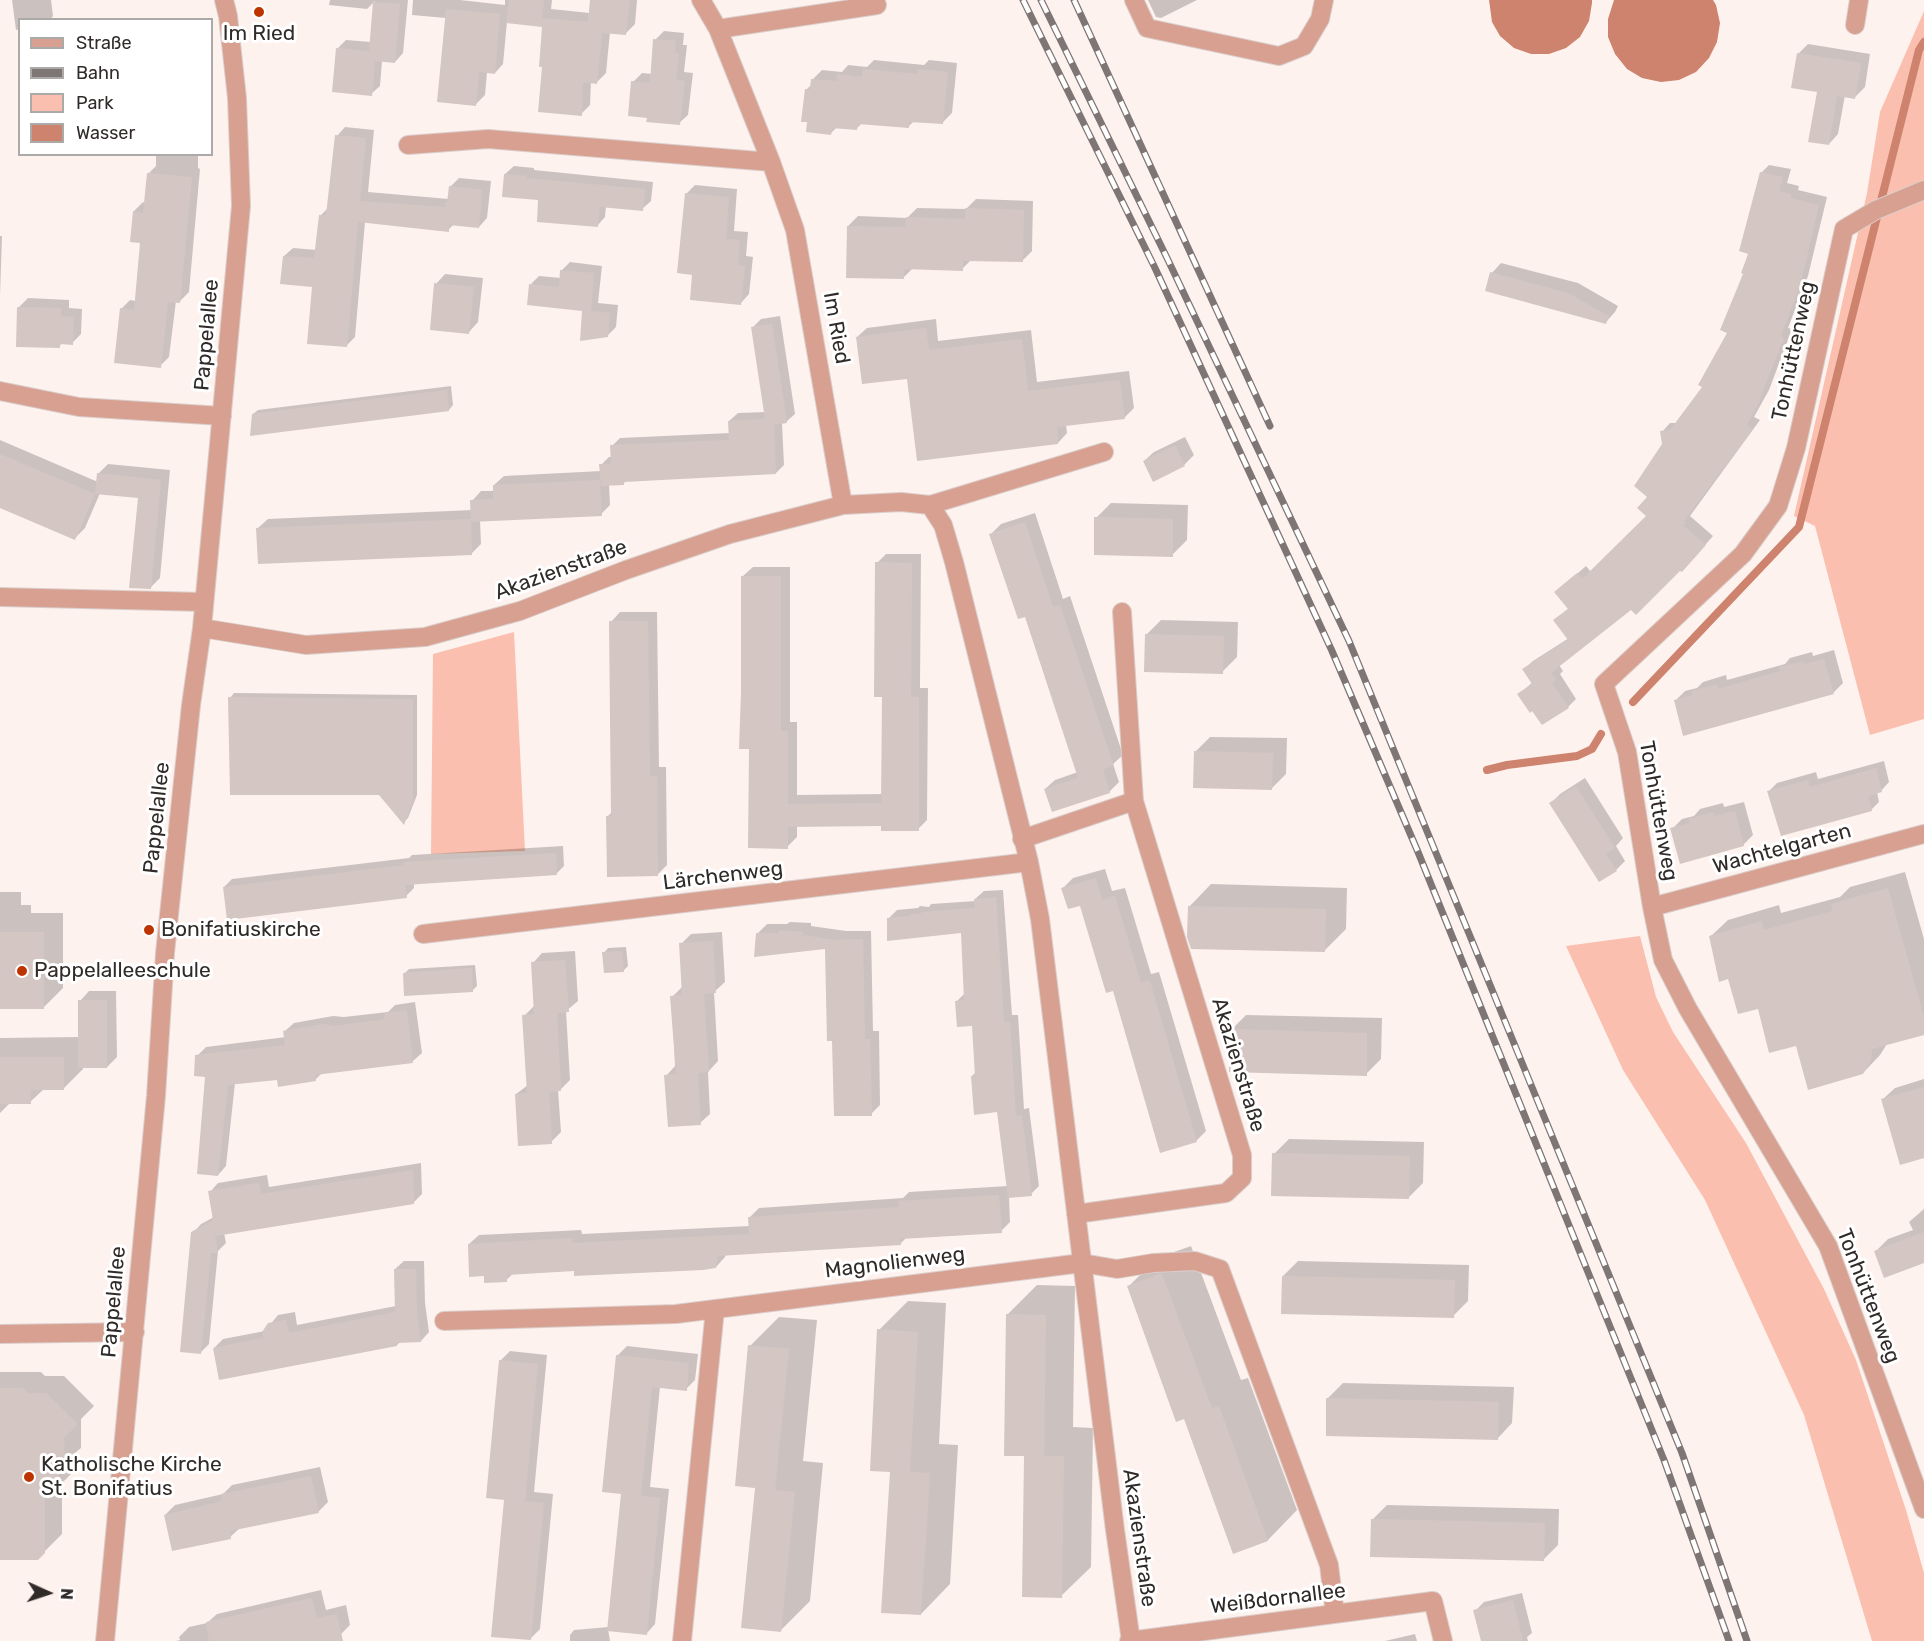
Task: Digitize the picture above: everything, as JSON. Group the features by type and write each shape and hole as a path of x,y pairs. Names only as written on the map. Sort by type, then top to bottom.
{"street":[{"name":"Pappelallee","path":"105,1641 156,1096 165,952 191,705 202,628 241,206 237,98 228,16 224,0"},
{"name":"Im Ried","path":"700,0 718,29 771,162 795,230 843,505"},
{"path":"1134,0 1147,28 1279,56 1304,46 1320,19 1324,0"},
{"path":"1855,25 1859,0"},
{"path":"718,29 877,5"},
{"path":"408,145 488,139 771,162"},
{"name":"Tonhüttenweg","path":"1924,190 1884,206 1844,230 1796,448 1778,506 1743,554 1604,684 1627,752 1652,907 1663,960 1688,1009 1828,1246 1924,1509"},
{"path":"0,391 79,407 222,416"},
{"name":"Akazienstraße","path":"202,628 306,645 425,637 520,611 626,570 730,534 843,505 901,502 930,505 1104,452"},
{"name":"Akazienstraße","path":"930,505 943,525 954,562 1029,862 1040,919 1130,1641"},
{"path":"0,597 204,602"},
{"name":"Akazienstraße","path":"1076,1214 1226,1193 1242,1178 1242,1155 1134,801 1122,612"},
{"path":"1022,839 1134,801"},
{"name":"Wachtelgarten","path":"1652,907 1924,834"},
{"name":"Lärchenweg","path":"423,934 1029,862"},
{"path":"1082,1263 1117,1269 1153,1263 1195,1261 1220,1269 1329,1565 1335,1614"},
{"name":"Magnolienweg","path":"444,1321 676,1314 1082,1263"},
{"path":"682,1641 715,1309"},
{"path":"0,1334 135,1332"},
{"name":"Weißdornallee","path":"1130,1641 1433,1601 1443,1641"}],"green space":[{"path":"1924,11 1924,719 1870,735 1815,526 1794,516 1867,193 1880,112"},
{"path":"514,632 525,851 431,854 433,654"},
{"path":"1640,936 1656,997 1673,1032 1746,1143 1824,1289 1856,1360 1906,1510 1924,1573 1924,1641 1872,1641 1804,1415 1705,1200 1623,1070 1566,946"}],"water":[{"path":"1489,0 1592,0 1592,3 1589,21 1580,37 1566,48 1549,54 1531,54 1514,48 1500,36 1492,22"},
{"path":"1614,0 1713,0 1720,23 1717,42 1709,58 1696,72 1679,80 1661,82 1642,78 1627,69 1615,54 1608,37 1608,19"}],"building":[{"path":"509,0 544,0 542,18 588,22 590,0 630,0 626,35 602,33 597,84 583,82 582,116 538,112 542,67 539,67 542,27 506,23"},
{"path":"373,2 400,4 395,63 375,61 372,96 332,92 336,48 369,51"},
{"path":"446,9 500,14 495,74 479,72 476,106 437,102"},
{"path":"653,39 676,41 675,53 679,53 676,80 685,81 680,125 646,122 647,118 628,116 631,81 650,83"},
{"path":"1797,53 1861,63 1855,99 1837,96 1829,145 1808,142 1817,92 1791,88"},
{"path":"863,69 917,74 918,69 948,72 943,124 909,122 909,128 858,124 857,130 832,128 831,135 806,132 807,122 801,122 805,89 810,89 811,79 837,81 837,74 862,77"},
{"path":"335,135 366,138 360,201 445,207 449,186 482,190 479,228 449,225 449,232 358,222 347,347 307,344 312,287 280,284 283,256 314,258 319,215 326,215"},
{"path":"1760,172 1783,177 1779,191 1791,194 1791,198 1819,205 1800,286 1781,336 1784,338 1761,399 1747,425 1753,429 1684,521 1686,522 1683,525 1706,545 1682,572 1680,571 1636,615 1631,610 1551,673 1556,680 1552,683 1569,708 1542,725 1532,711 1530,713 1517,694 1532,684 1522,669 1568,640 1553,620 1568,609 1554,592 1577,573 1582,579 1646,516 1637,508 1647,497 1634,486 1662,444 1660,431 1670,430 1702,387 1698,385 1727,333 1720,330 1743,274 1741,273 1748,254 1739,251"},
{"path":"147,173 192,177 180,303 168,302 161,368 114,363 120,308 134,310 140,243 130,242 133,211 143,213"},
{"path":"504,174 645,189 643,211 600,207 598,227 537,222 538,200 502,197"},
{"path":"685,193 729,197 726,239 740,240 738,265 745,266 741,305 690,300 692,275 677,273"},
{"path":"965,208 1024,210 1023,262 963,261 963,271 904,269 904,279 846,278 847,226 905,227 906,217 965,219"},
{"path":"560,270 594,273 591,311 610,313 608,337 580,341 582,311 527,305 529,284 559,287"},
{"path":"1490,272 1568,293 1609,316 1606,324 1485,291"},
{"path":"434,283 474,287 469,334 430,330"},
{"path":"17,307 61,308 61,316 74,317 73,345 60,344 60,348 16,347"},
{"path":"772,324 787,423 774,425 776,474 624,482 624,485 601,486 599,464 611,464 610,445 729,440 728,421 765,419 751,327"},
{"path":"926,328 929,350 1022,339 1028,391 1120,380 1125,419 1057,427 1058,444 917,461 907,379 862,384 856,337"},
{"path":"447,390 449,411 250,436 252,414"},
{"path":"1175,445 1185,466 1153,482 1143,461"},
{"path":"0,454 95,494 75,540 0,508"},
{"path":"97,473 161,480 151,589 129,588 138,498 95,494"},
{"path":"600,480 602,516 471,522 470,500 493,499 493,485"},
{"path":"1094,517 1173,519 1173,557 1094,555"},
{"path":"471,519 472,555 258,564 256,528"},
{"path":"1025,522 1053,607 1060,605 1114,766 1103,769 1110,793 1052,812 1044,789 1078,778 1025,617 1018,619 989,534"},
{"path":"875,562 912,563 911,697 919,697 919,831 881,831 881,826 788,827 788,849 748,848 749,749 739,749 741,576 781,576 781,731 788,731 788,804 881,803 882,697 874,697"},
{"path":"609,621 648,621 650,776 657,776 658,876 607,877 606,816 611,816"},
{"path":"1145,634 1224,636 1223,674 1144,672"},
{"path":"1824,659 1834,694 1683,736 1674,700 1693,695 1692,691 1717,684 1718,689 1780,671 1779,667"},
{"path":"228,697 413,699 413,801 404,825 379,795 230,795"},
{"path":"1194,751 1273,753 1272,790 1193,788"},
{"path":"1876,768 1882,792 1868,796 1872,811 1781,836 1767,791 1808,780 1810,787"},
{"path":"1576,786 1615,848 1606,854 1617,871 1599,882 1549,803"},
{"path":"1735,811 1744,846 1680,864 1670,828 1690,823 1689,819 1713,812 1714,816"},
{"path":"556,853 557,875 405,885 407,898 227,920 223,887 403,865 403,862"},
{"path":"1096,878 1102,900 1115,896 1141,983 1150,981 1197,1142 1160,1153 1113,991 1106,993 1080,906 1068,909 1061,888"},
{"path":"1888,888 1924,1017 1924,1035 1872,1049 1871,1060 1863,1074 1808,1090 1796,1046 1769,1053 1758,1009 1738,1014 1728,979 1719,982 1709,936 1762,921 1764,930 1833,911 1831,904"},
{"path":"996,897 1004,1022 1010,1022 1016,1116 1022,1115 1032,1196 1008,1198 997,1112 974,1115 971,1076 975,1076 972,1026 957,1027 955,1001 964,1000 961,933 887,941 887,918 910,916 910,914 921,914 921,912 975,908 974,899"},
{"path":"1188,906 1326,909 1325,952 1191,949 1187,937"},
{"path":"779,930 803,932 803,935 836,940 863,939 865,1039 870,1039 872,1116 834,1116 832,1041 827,1041 825,949 754,957 756,933 779,933"},
{"name":"Pappelalleeschule","path":"0,932 44,932 44,1009 0,1009"},
{"path":"713,941 716,993 704,994 709,1072 698,1073 701,1125 668,1127 664,1075 676,1074 670,996 682,995 679,943"},
{"path":"622,951 624,972 604,973 602,952"},
{"path":"565,960 569,1012 557,1013 561,1091 549,1092 552,1144 518,1146 515,1094 527,1093 522,1015 534,1014 531,962"},
{"path":"472,968 473,992 404,996 403,973"},
{"path":"78,1000 107,1000 107,1068 78,1068"},
{"path":"407,1010 413,1063 315,1075 316,1081 278,1087 277,1080 228,1085 218,1176 197,1174 205,1077 194,1076 195,1055 285,1045 283,1031 323,1024 335,1026 385,1019 384,1013"},
{"path":"1230,1029 1367,1033 1367,1076 1229,1072"},
{"path":"0,1057 64,1057 64,1090 31,1090 31,1104 0,1104"},
{"path":"1924,1087 1924,1158 1900,1165 1881,1099"},
{"path":"1272,1153 1410,1156 1409,1199 1271,1196"},
{"path":"413,1170 414,1204 216,1236 214,1228 218,1253 211,1253 201,1354 180,1352 191,1232 213,1220 208,1191 259,1183 261,1194"},
{"path":"999,1195 1002,1233 901,1239 901,1245 718,1256 716,1268 703,1270 574,1276 574,1271 507,1275 507,1282 484,1283 484,1276 469,1277 468,1244 572,1238 573,1243 749,1234 748,1217 899,1207 898,1201"},
{"path":"1924,1232 1924,1263 1884,1278 1874,1251"},
{"path":"394,1269 416,1269 417,1312 421,1342 397,1343 397,1346 219,1380 213,1348 263,1338 262,1332 268,1323 286,1320 289,1333 395,1312"},
{"path":"1162,1274 1212,1408 1219,1406 1268,1541 1233,1554 1184,1419 1176,1422 1127,1286"},
{"path":"1282,1276 1455,1280 1454,1318 1281,1314"},
{"path":"1006,1314 1046,1315 1044,1456 1064,1456 1062,1598 1022,1597 1024,1456 1004,1456"},
{"path":"877,1329 918,1332 910,1472 930,1473 921,1615 881,1613 890,1472 870,1471"},
{"path":"748,1345 789,1349 775,1490 795,1492 781,1632 741,1628 755,1488 735,1486"},
{"path":"616,1355 689,1363 687,1391 652,1387 641,1496 660,1498 647,1635 607,1631 621,1494 602,1492"},
{"path":"499,1360 538,1364 525,1501 544,1503 531,1640 491,1637 504,1500 486,1498"},
{"name":"Katholische Kirche St. Bonifatius","path":"0,1388 23,1388 28,1393 46,1393 78,1424 64,1438 65,1466 59,1466 59,1488 45,1489 45,1553 38,1560 0,1560"},
{"path":"1326,1398 1499,1402 1498,1440 1326,1436"},
{"path":"311,1476 319,1513 230,1531 231,1539 172,1551 164,1515 222,1501 221,1494"},
{"path":"1371,1519 1545,1523 1544,1561 1370,1557"},
{"path":"312,1598 317,1618 337,1614 343,1641 209,1641 206,1622"},
{"path":"1513,1600 1523,1641 1481,1641 1473,1610"}],"waterway":[{"path":"1633,702 1799,527 1919,50 1924,42"},
{"path":"1487,770 1507,765 1577,756 1592,749 1601,734"}],"railway":[{"path":"1023,0 1155,268 1332,651 1418,852 1664,1460 1729,1641"},
{"path":"1041,0 1168,260 1349,641 1682,1453 1747,1641"},
{"path":"1074,0 1270,426"}],"place":[{"name":"Im Ried","path":"259,12"},
{"name":"Bonifatiuskirche","path":"149,930"},
{"name":"Pappelalleeschule","path":"22,971"},
{"name":"Katholische Kirche St. Bonifatius","path":"29,1477"}]}
